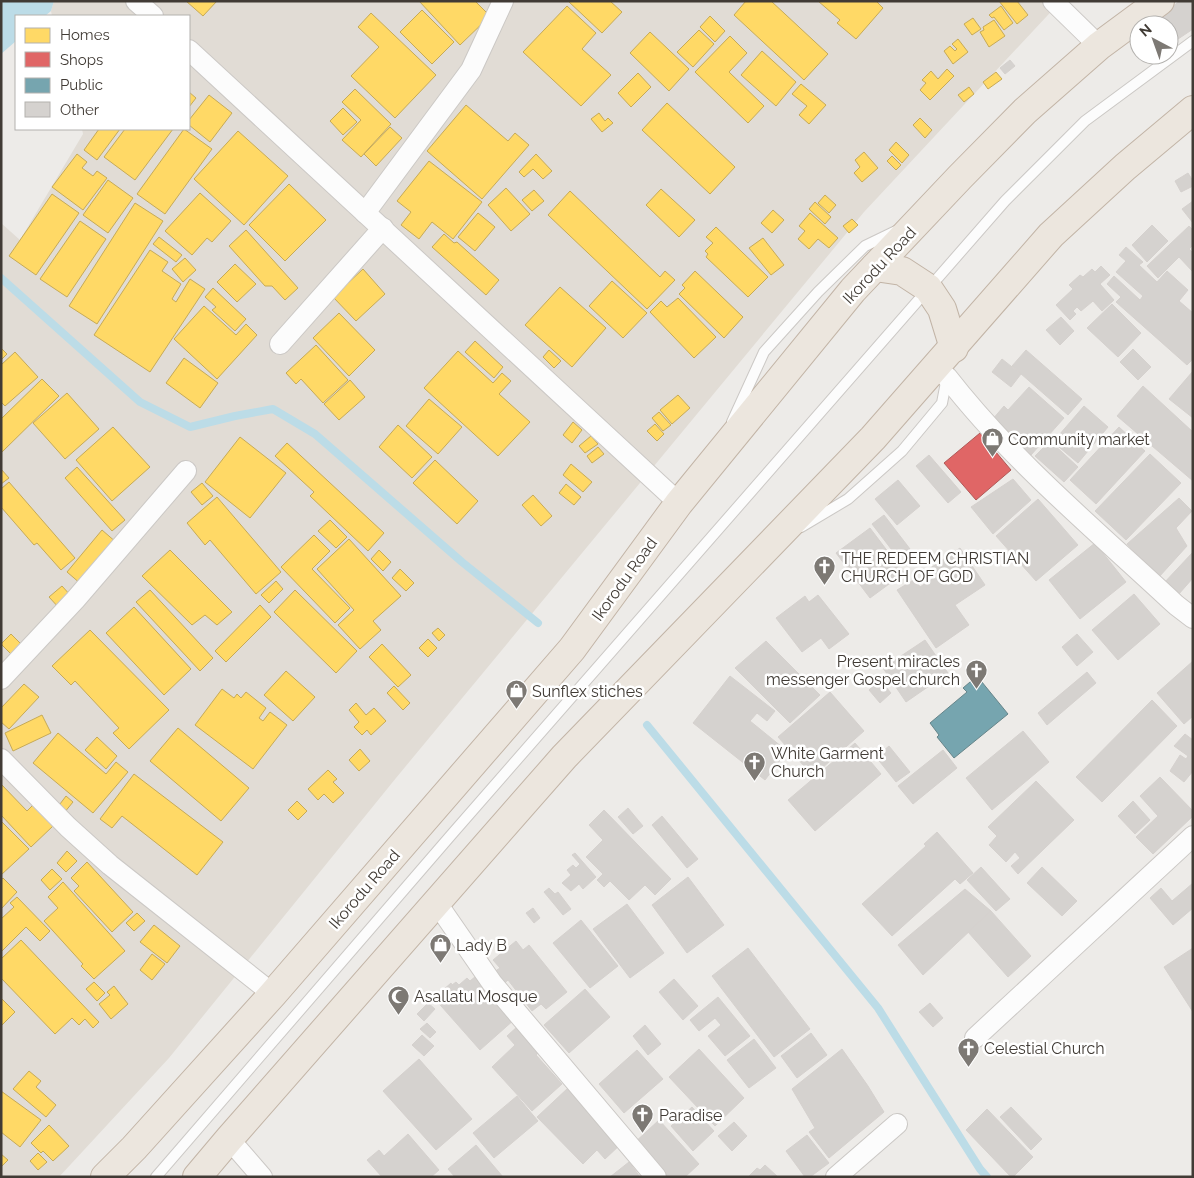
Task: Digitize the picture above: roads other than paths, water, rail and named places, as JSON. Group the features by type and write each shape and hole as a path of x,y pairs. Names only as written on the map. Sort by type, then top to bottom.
{"highway":[{"name":"Ikorodu Road","path":"105,1177 134,1148 273,994 572,649 679,503 853,290 1025,112 1099,46 1160,1"},
{"path":"198,1177 228,1139 564,757 873,438 954,348 1051,235 1125,167 1193,110"},
{"path":"875,267 902,271 928,288 942,310 954,348"}],"street":[{"path":"136,1 152,15"},
{"path":"365,213 471,70 502,1"},
{"path":"1053,1 1099,46"},
{"path":"190,51 679,503"},
{"path":"280,344 383,228"},
{"path":"947,377 982,420 1037,476 1176,606 1193,618"},
{"path":"1,679 75,600 186,471"},
{"path":"1,759 68,827 110,865 273,994"},
{"path":"975,1038 1193,836"},
{"path":"436,902 492,983 656,1177"},
{"path":"836,1177 897,1124"},
{"path":"228,1139 262,1177"}],"lane":[{"path":"1099,46 1146,1"},
{"path":"156,1177 1005,201 1085,121 1193,41"},
{"path":"718,456 764,352 818,292 865,246 919,220"},
{"path":"766,548 848,499 902,451 942,403 954,348"}],"water":[{"path":"1,1 54,1 51,11 46,15 15,15 15,42 1,54"}],"waterway":[{"path":"1,278 140,402 190,427 273,409 315,434 462,562 538,623"},
{"path":"647,725 878,1008 980,1169 987,1177"}],"place":[{"name":"Community market","path":"992,458"},
{"name":"THE REDEEM CHRISTIAN CHURCH OF GOD","path":"825,586"},
{"name":"Present miracles messenger Gospel church","path":"976,689"},
{"name":"Sunflex stiches","path":"516,710"},
{"name":"White Garment Church","path":"755,781"},
{"name":"Lady B","path":"440,964"},
{"name":"Asallatu Mosque","path":"398,1015"},
{"name":"Celestial Church","path":"968,1067"},
{"name":"Paradise","path":"643,1134"}]}
